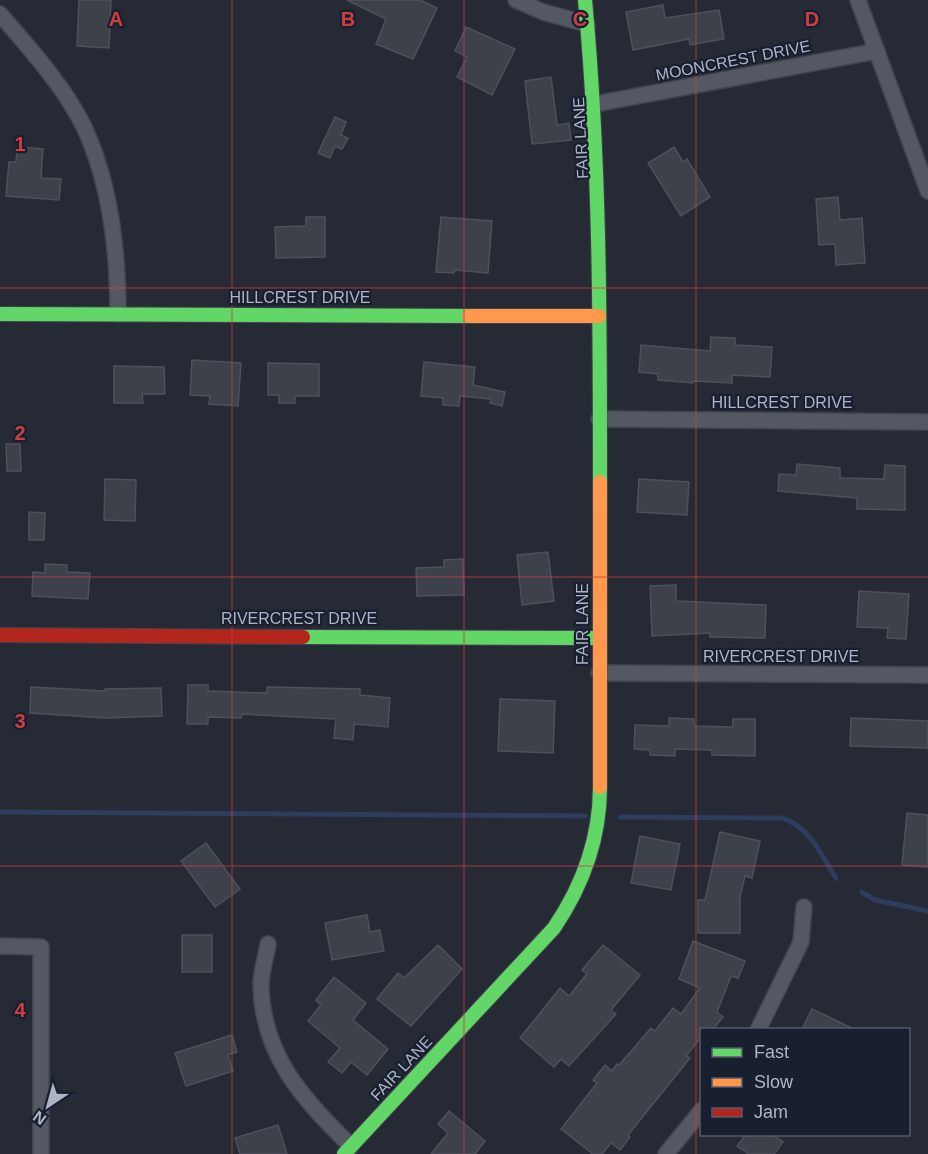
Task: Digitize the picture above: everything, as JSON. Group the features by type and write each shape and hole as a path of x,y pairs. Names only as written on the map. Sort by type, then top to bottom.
{"street":[{"path":"516,0 543,12 587,24"},
{"name":"FAIR LANE","path":"347,1150 554,928 586,878 595,847 600,795 598,638 600,236 595,104 585,0"},
{"path":"858,0 928,191"},
{"path":"0,14 55,82 84,128 97,161 118,262 118,314"},
{"name":"MOONCREST DRIVE","path":"595,104 877,51"},
{"name":"HILLCREST DRIVE","path":"0,314 599,316"},
{"name":"HILLCREST DRIVE","path":"599,419 928,422"},
{"name":"RIVERCREST DRIVE","path":"0,635 598,638"},
{"name":"RIVERCREST DRIVE","path":"599,673 928,675"},
{"path":"758,1028 801,942 804,907"},
{"path":"268,944 261,984 265,1013 282,1065 310,1107 347,1150"},
{"path":"0,946 41,946 41,1154"},
{"path":"666,1154 700,1112"}],"building":[{"path":"79,0 111,0 109,48 77,46"},
{"path":"347,0 420,0 437,8 413,59 376,44 386,19"},
{"path":"663,5 665,18 719,10 724,39 690,45 689,39 633,50 626,12"},
{"path":"466,27 515,49 492,95 457,77 467,57 455,51"},
{"path":"551,77 557,125 569,123 571,140 532,144 525,81"},
{"path":"335,117 346,122 341,135 348,138 342,149 335,146 330,158 318,153"},
{"path":"17,147 43,149 41,178 61,179 59,200 6,196 9,162 16,162"},
{"path":"674,147 683,162 687,159 710,197 681,216 648,163"},
{"path":"838,197 840,220 862,218 865,263 836,265 835,244 819,245 816,199"},
{"path":"306,217 325,217 325,257 276,258 275,227 306,226"},
{"path":"441,217 492,221 488,273 454,270 454,273 436,272"},
{"path":"711,337 735,338 735,345 772,347 770,377 732,375 732,383 693,381 693,383 658,380 658,374 639,372 641,345 710,351"},
{"path":"192,360 241,363 238,406 209,404 210,396 190,395"},
{"path":"424,362 475,367 473,385 505,392 502,406 490,403 491,399 460,396 459,406 443,405 443,398 421,396"},
{"path":"268,363 319,364 319,396 295,396 295,403 279,403 279,395 268,395"},
{"path":"114,366 164,367 165,394 142,394 143,403 114,403"},
{"path":"6,444 20,444 21,471 7,471"},
{"path":"797,464 840,468 840,478 884,479 885,465 905,466 905,510 857,509 857,498 778,491 779,474 796,475"},
{"path":"105,479 136,480 135,521 104,520"},
{"path":"639,479 689,482 687,515 637,512"},
{"path":"29,512 45,513 44,540 29,540"},
{"path":"548,552 554,601 522,605 517,555"},
{"path":"463,559 464,595 417,596 416,568 444,567 444,560"},
{"path":"45,564 67,565 67,572 90,573 88,599 32,596 33,572 45,573"},
{"path":"676,585 676,601 766,605 765,638 710,637 710,633 652,636 650,586"},
{"path":"859,591 909,594 906,639 887,638 888,628 857,627"},
{"path":"188,685 208,685 208,691 267,693 267,687 360,689 360,695 390,698 388,727 354,724 353,740 334,738 336,719 242,714 241,718 208,717 208,724 187,724"},
{"path":"31,687 105,691 105,689 161,688 162,716 106,718 30,713"},
{"path":"500,699 555,701 553,753 498,751"},
{"path":"669,718 694,719 694,726 733,727 733,719 755,719 755,756 712,755 712,750 675,749 675,756 650,755 650,750 634,749 635,725 669,726"},
{"path":"851,718 928,721 928,748 850,746"},
{"path":"907,813 928,815 928,867 902,865"},
{"path":"720,832 760,841 752,878 745,876 740,897 740,933 698,933 698,900 705,900"},
{"path":"640,836 680,844 671,890 631,883"},
{"path":"206,843 240,889 215,907 181,861"},
{"path":"367,915 370,932 380,930 384,951 332,960 325,923"},
{"path":"182,935 212,935 212,972 182,972"},
{"path":"693,941 745,961 738,978 731,976 717,1012 723,1017 714,1028 700,1028 700,1038 686,1056 690,1058 628,1135 630,1137 620,1150 611,1143 602,1154 593,1154 561,1129 597,1083 593,1080 605,1065 612,1071 651,1028 655,1031 673,1008 681,1014 700,988 679,979"},
{"path":"438,945 462,969 411,1026 377,999 398,973 404,978"},
{"path":"603,945 640,975 611,1010 616,1014 569,1066 561,1059 554,1067 520,1038 560,988 569,996 587,974 582,970"},
{"path":"334,977 366,1003 353,1020 388,1049 367,1075 351,1062 342,1073 328,1062 340,1048 308,1021 321,1005 316,1000"},
{"path":"812,1009 852,1028 802,1028"},
{"path":"232,1035 237,1052 228,1055 233,1071 186,1086 175,1053"},
{"path":"449,1111 485,1141 475,1154 431,1154 448,1133 438,1124"},
{"path":"278,1125 287,1154 240,1154 235,1138"},
{"path":"744,1136 775,1136 783,1142 774,1154 749,1154 737,1146"}],"waterway":[{"path":"0,812 585,816"},
{"path":"620,817 782,818 792,822 807,835 820,851 836,878"},
{"path":"862,892 875,900 928,911"}],"traffic: fast":[{"path":"585,0 596,181 600,482"},
{"path":"0,314 469,316"},
{"path":"303,637 599,638"},
{"path":"344,1154 554,928 573,895 588,861 597,825 600,787"}],"traffic: slow":[{"path":"469,316 599,316"},
{"path":"600,482 600,787"}],"traffic: jam":[{"path":"0,635 303,637"}]}
